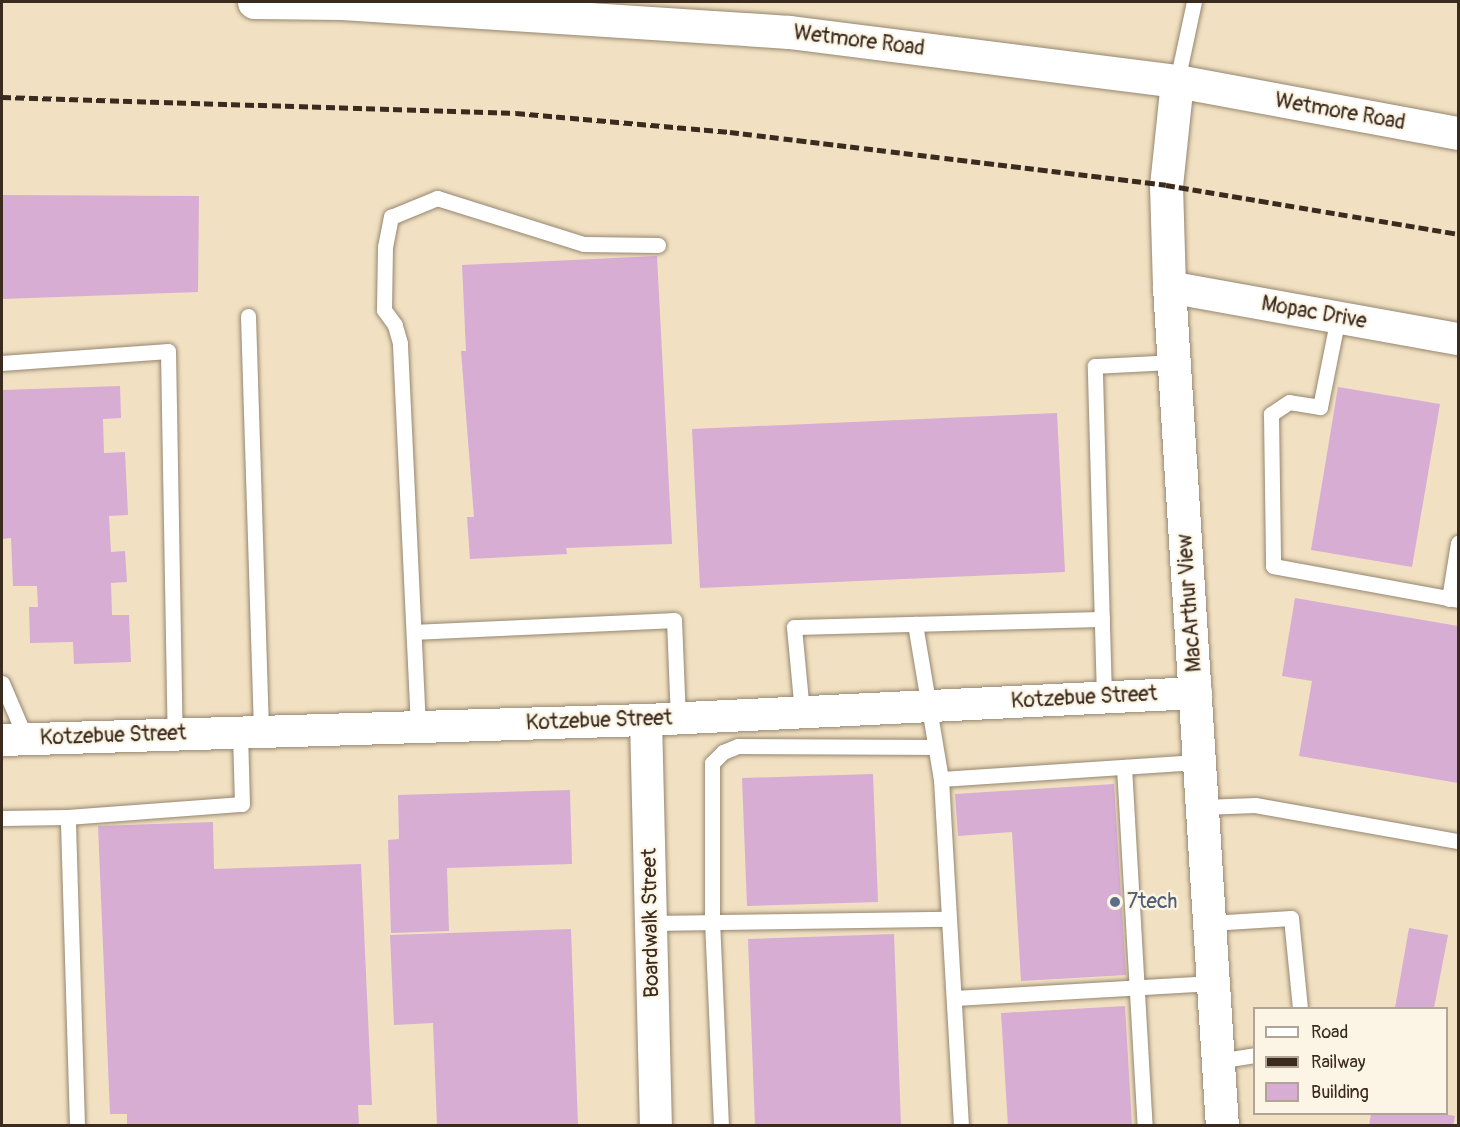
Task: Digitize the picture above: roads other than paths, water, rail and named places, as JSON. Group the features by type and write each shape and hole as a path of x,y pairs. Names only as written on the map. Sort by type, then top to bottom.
{"main road":[{"name":"Wetmore Road","path":"254,2 342,3 789,32 1177,81 1458,133"},
{"name":"MacArthur View","path":"1177,81 1166,185 1169,287 1222,1125"}],"street":[{"name":"Mopac Drive","path":"1169,287 1458,339"},
{"name":"Kotzebue Street","path":"14,740 646,720 1196,693"},
{"name":"Boardwalk Street","path":"646,720 656,1125"}],"lane":[{"path":"1177,81 1194,2"},
{"path":"418,727 400,343 395,325 384,310 385,247 391,217 437,198 584,244 658,245"},
{"path":"2,819 68,817 242,804 250,732 248,316"},
{"path":"1338,317 1320,407 1289,402 1271,414 1273,566 1454,600 1458,543"},
{"path":"2,363 168,351 176,735"},
{"path":"1104,697 1095,366 1174,362"},
{"path":"802,712 794,627 1102,619"},
{"path":"414,632 674,620 678,718"},
{"path":"915,624 941,779 961,1125"},
{"path":"2,683 14,740"},
{"path":"720,1125 712,921 711,763 723,752 738,746 935,747"},
{"path":"941,779 1200,762"},
{"path":"1124,767 1145,1125"},
{"path":"1203,807 1255,805 1458,841"},
{"path":"68,817 77,1125"},
{"path":"1210,923 1290,918 1300,1007"},
{"path":"651,923 950,919"},
{"path":"954,998 1214,983"},
{"path":"1218,1061 1253,1055"}],"railway":[{"path":"2,97 516,113 730,132 1166,185 1458,234"}],"place":[{"name":"7tech","path":"1115,902"}]}
